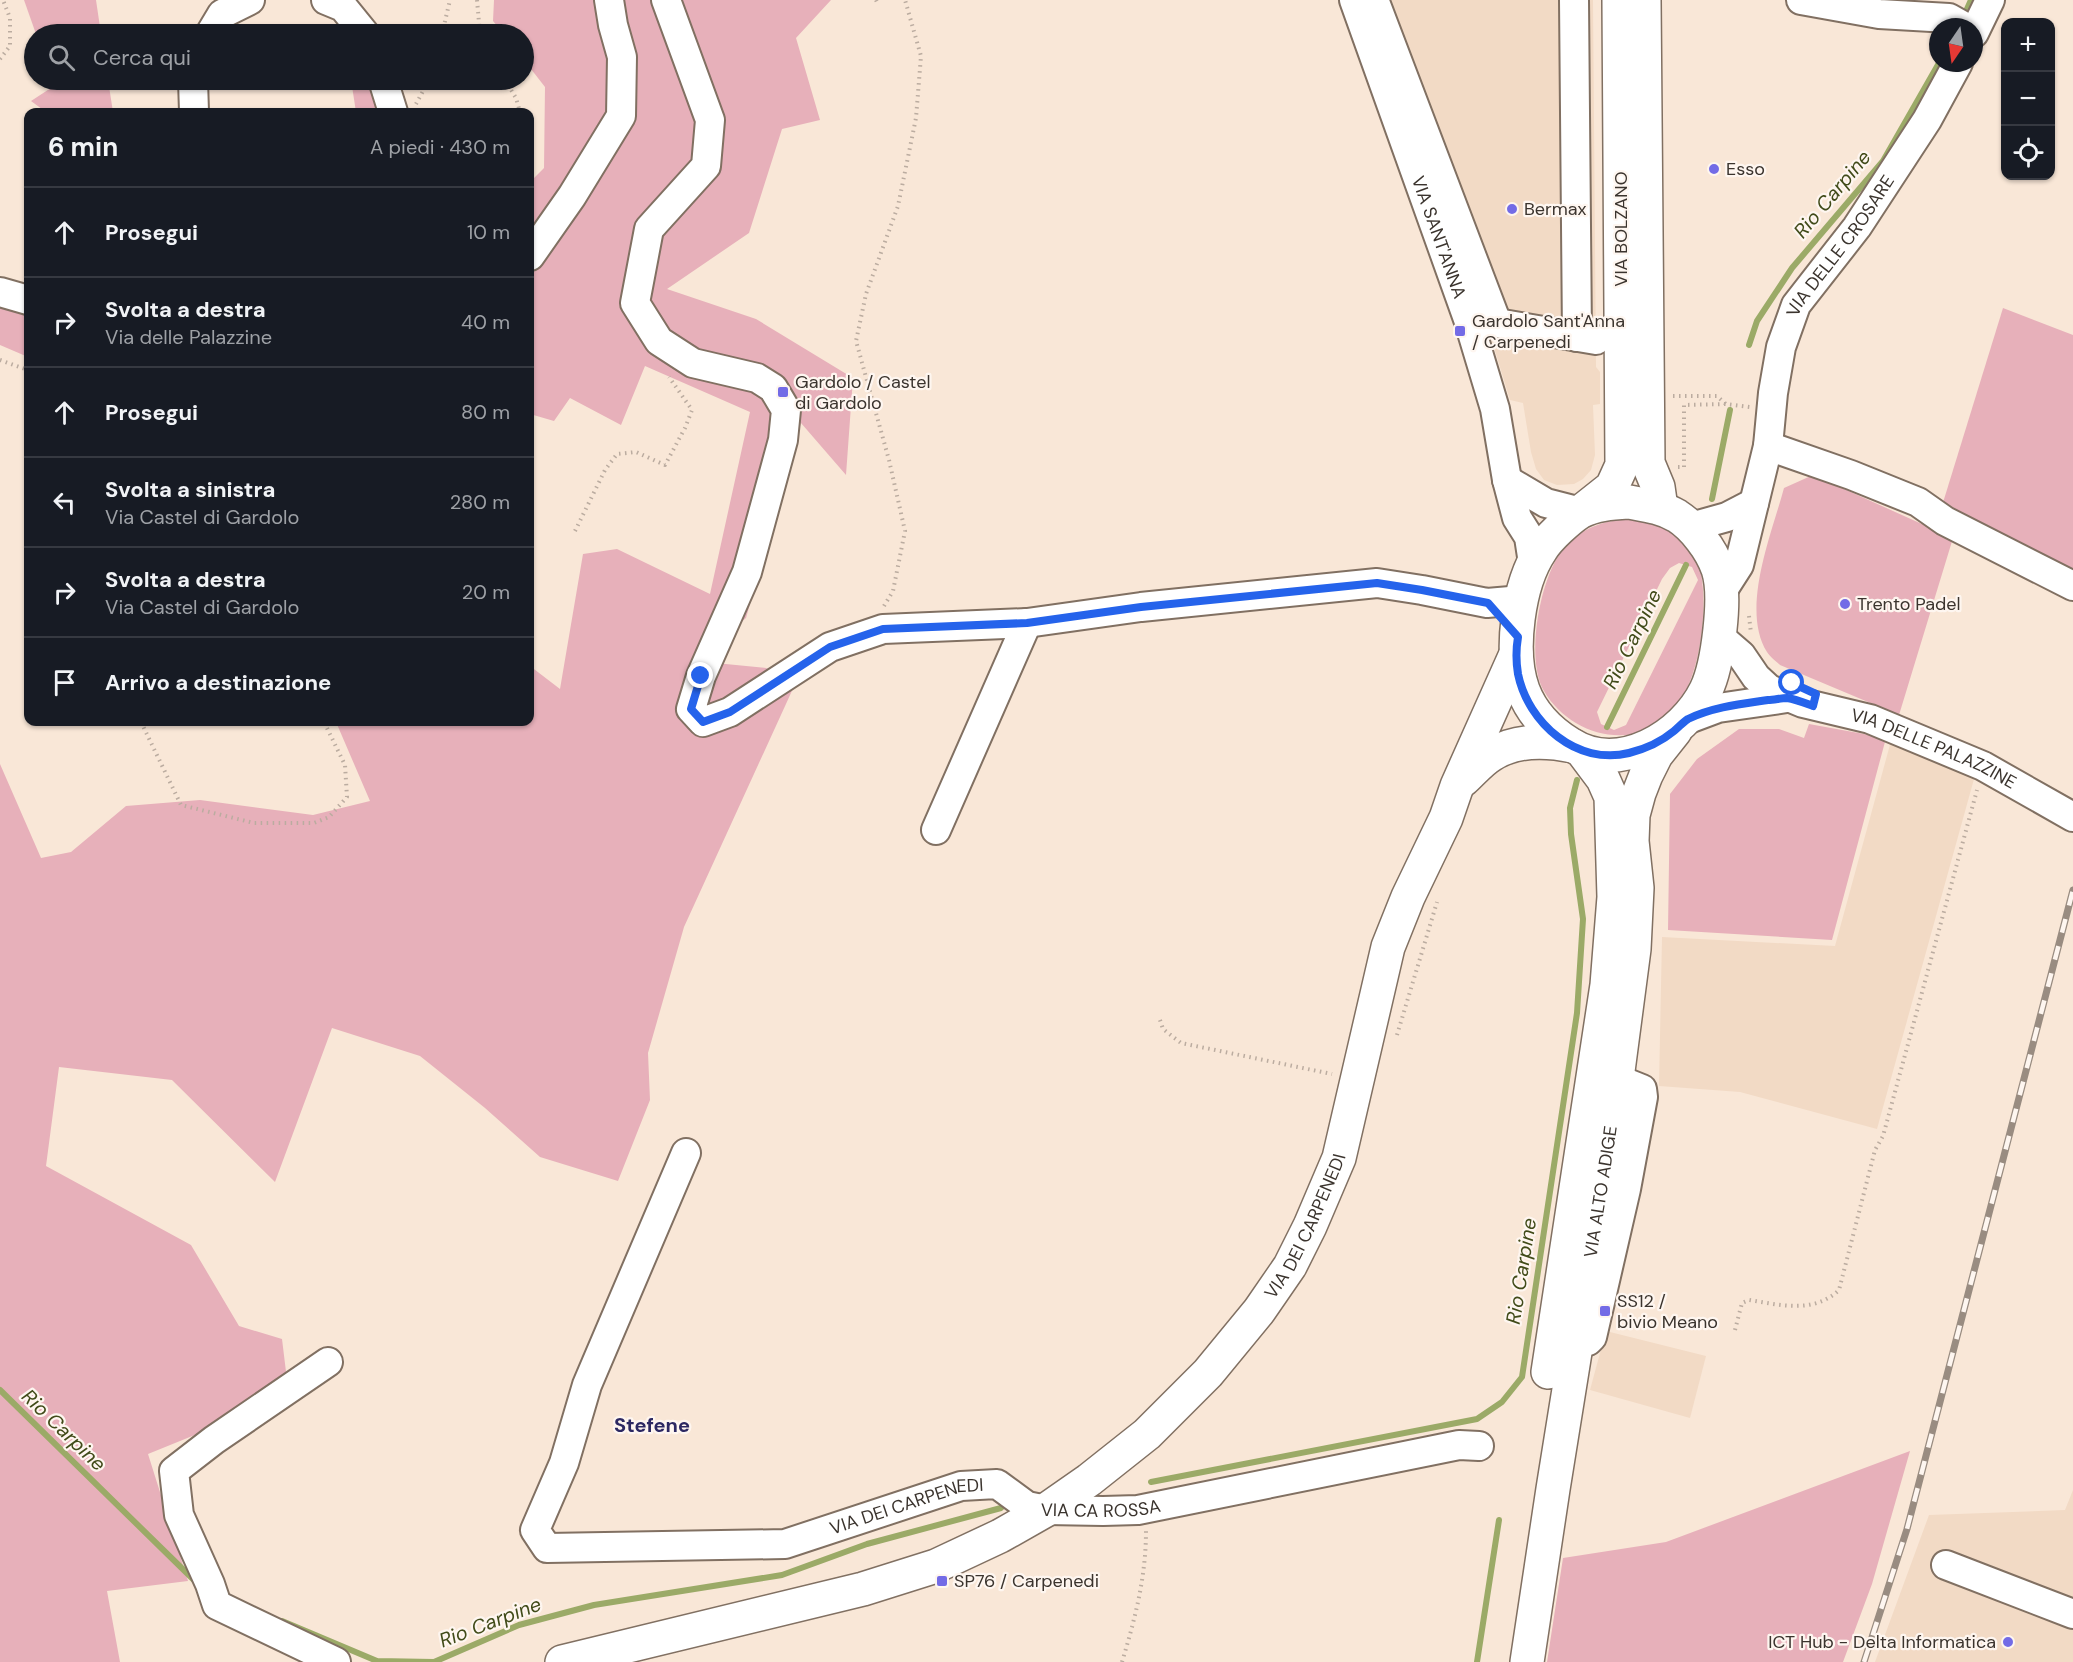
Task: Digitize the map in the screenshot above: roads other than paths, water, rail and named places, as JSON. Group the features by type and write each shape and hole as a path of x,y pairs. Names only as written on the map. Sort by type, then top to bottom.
{"main road":[{"name":"VIA BOLZANO","path":"1533,563 1542,548 1612,487 1622,465 1619,0"},
{"name":"VIA BOLZANO","path":"1644,0 1648,463 1658,487 1661,508"},
{"path":"1587,338 1604,330 1604,219 1620,181"},
{"path":"1581,512 1605,504 1629,502 1661,508 1677,516 1691,527"},
{"name":"VIA ALTO ADIGE","path":"1527,1662 1617,1079 1634,949 1637,888 1632,841 1634,815 1639,793 1656,755 1706,690 1713,670 1719,636 1735,601 1707,548 1691,527"},
{"path":"1533,563 1522,600 1517,645 1518,674 1524,693 1536,715 1553,734 1577,749"},
{"name":"VIA DEI CARPENEDI","path":"1046,1510 1089,1480 1147,1434 1208,1373 1259,1311 1290,1266 1310,1227 1339,1158 1388,947 1408,897 1446,818 1457,786 1517,645"},
{"name":"VIA DEI CARPENEDI","path":"1457,786 1490,755 1511,745 1550,741 1606,755 1629,753 1655,743 1680,725"},
{"name":"VIA ALTO ADIGE","path":"1505,1662 1607,985 1614,908 1611,797 1603,779 1577,749"},
{"name":"VIA CA ROSSA","path":"562,1662 863,1589 936,1566 1000,1536 1046,1510"}],"street":[{"path":"213,16 250,0"},
{"path":"326,0 343,7 357,24"},
{"path":"534,250 572,196 621,116 622,57 609,0"},
{"path":"666,0 710,120 706,166 649,229 635,303 659,341 693,363 757,378 773,388 786,410 783,440 747,573 701,676 691,709 703,722 730,712 830,647 883,629 1027,623 1141,607 1377,583 1488,603 1522,600"},
{"name":"VIA SANT'ANNA","path":"1354,0 1468,319 1495,409 1507,480 1517,518 1529,537 1533,563"},
{"path":"1375,0 1497,323"},
{"path":"1468,319 1587,338 1574,0"},
{"path":"1801,0 1929,22"},
{"path":"1975,18 1990,0"},
{"name":"VIA DELLE CROSARE","path":"1735,601 1739,565 1768,446 1773,393 1781,347 1796,305 1857,227 1927,120 1953,72"},
{"path":"193,90 194,108"},
{"path":"390,90 403,108"},
{"path":"0,292 24,299"},
{"path":"1768,446 1851,475 1918,502 1945,521 2073,586"},
{"path":"1507,480 1546,503 1581,512"},
{"path":"1691,527 1726,517 1754,503"},
{"path":"1488,603 1517,645"},
{"path":"936,830 1027,623"},
{"name":"VIA DELLE PALAZZINE","path":"1719,636 1741,655 1756,677 1769,689 1787,698 1870,719 1983,766 2073,817"},
{"name":"VIA DELLE PALAZZINE","path":"1680,725 1718,708 1787,698"},
{"name":"VIA DEI CARPENEDI","path":"686,1154 587,1385 564,1463 535,1530 547,1548 785,1544 962,1486 997,1484 1027,1506 1046,1510"},
{"path":"328,1362 214,1440 174,1471 179,1515 219,1589 336,1662"},
{"name":"VIA CA ROSSA","path":"1046,1510 1138,1510 1459,1445 1479,1446"},
{"path":"1946,1565 2073,1614"}],"waterway":[{"name":"Rio Carpine","path":"1963,18 1971,0"},
{"name":"Rio Carpine","path":"1749,345 1757,321 1792,268 1883,161 1934,72"},
{"name":"Rio Carpine","path":"1712,499 1730,410"},
{"name":"Rio Carpine","path":"1607,727 1686,565"},
{"name":"Rio Carpine","path":"1151,1482 1477,1419 1502,1402 1522,1377 1577,1013 1583,919 1571,834 1570,808 1577,780"},
{"name":"Rio Carpine","path":"0,1390 197,1583"},
{"name":"Rio Carpine","path":"282,1621 377,1661 434,1662 519,1625 594,1605 782,1575 867,1544 1001,1508"},
{"path":"1477,1662 1499,1520"}],"railway":[{"path":"1864,1662 1907,1529 2073,890"}],"place":[{"name":"Esso","path":"1714,169"},
{"name":"Bermax","path":"1512,209"},
{"name":"Gardolo Sant'Anna / Carpenedi","path":"1460,331"},
{"name":"Gardolo / Castel di Gardolo","path":"783,392"},
{"name":"Trento Padel","path":"1845,604"},
{"name":"SS12 / bivio Meano","path":"1605,1311"},
{"name":"SP76 / Carpenedi","path":"942,1581"},
{"name":"ICT Hub - Delta Informatica","path":"2008,1642"}],"district":[{"name":"Stefene","path":"652,1425"}]}
